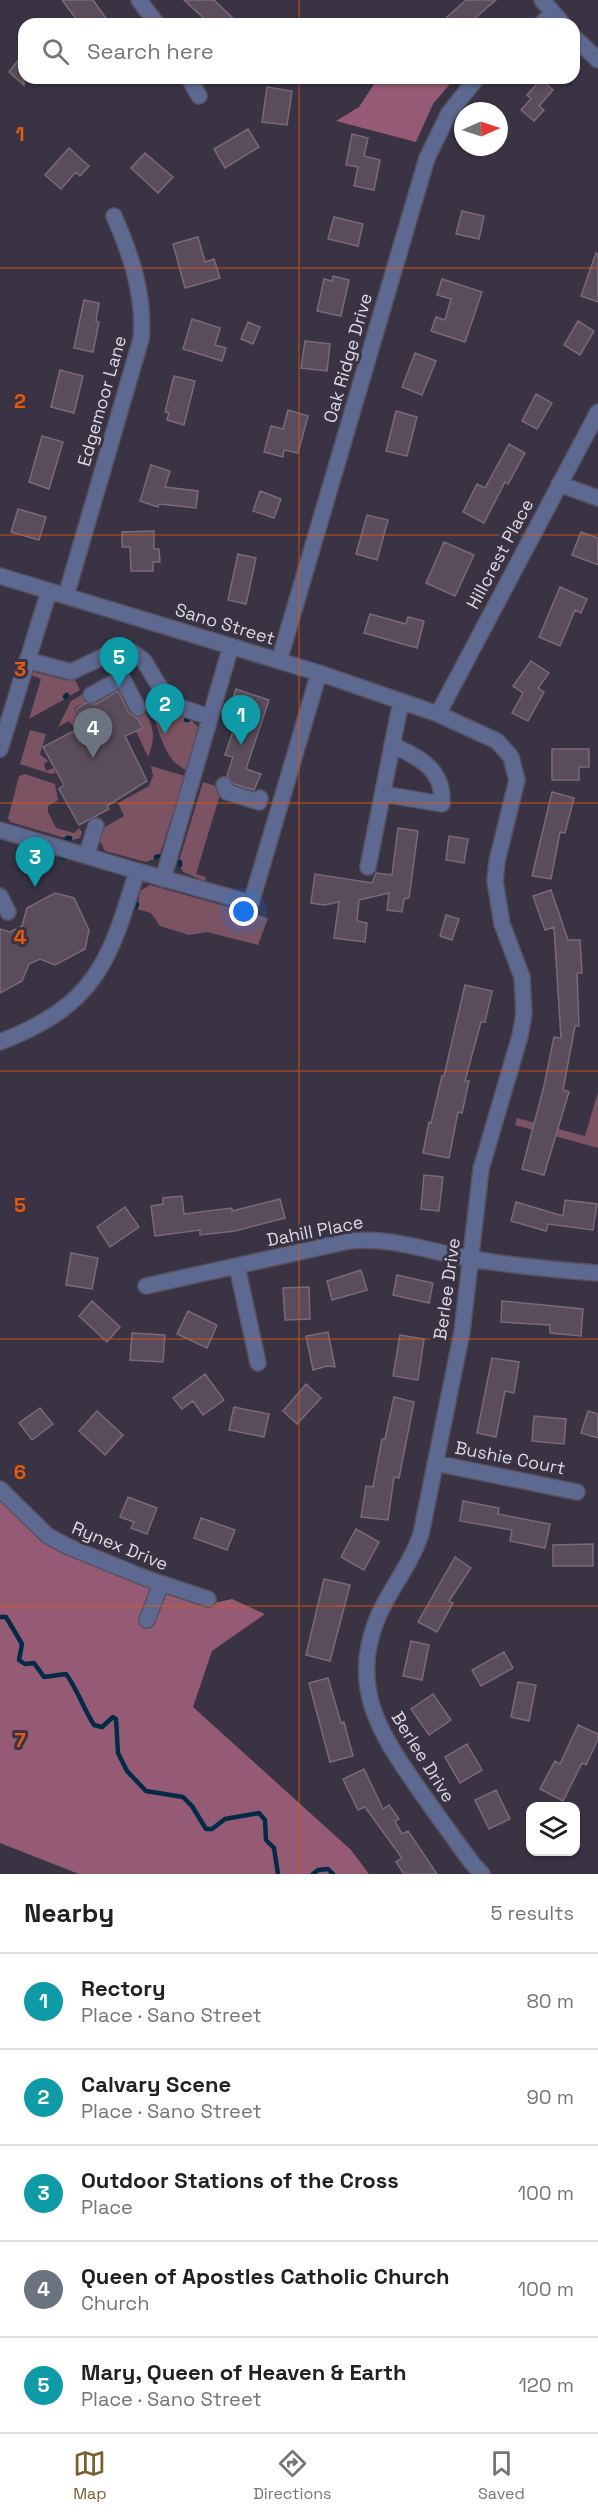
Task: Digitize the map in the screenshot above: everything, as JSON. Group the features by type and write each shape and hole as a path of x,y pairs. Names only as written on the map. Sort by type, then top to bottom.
{"street":[{"path":"139,0 152,18"},
{"path":"542,0 557,18"},
{"path":"580,43 598,60"},
{"path":"192,84 199,96"},
{"name":"Oak Ridge Drive","path":"279,660 427,158 449,113 472,84"},
{"name":"Edgemoor Lane","path":"66,596 141,339 141,300 125,242 114,216"},
{"name":"Hillcrest Place","path":"438,714 598,412"},
{"path":"559,484 598,498"},
{"name":"Sano Street","path":"0,576 279,660 438,714"},
{"path":"0,749 49,591"},
{"path":"163,879 231,646"},
{"path":"27,660 71,672 112,652 132,651 144,661 170,704 210,717"},
{"path":"0,831 251,903 319,673"},
{"path":"91,695 123,678 138,708"},
{"path":"368,867 401,701"},
{"name":"Berlee Drive","path":"438,714 497,741 511,757 517,780 497,861 495,881 502,924 522,977 524,1014 520,1036 482,1169 462,1332 421,1534 414,1554 376,1621 369,1646 368,1689 371,1706 384,1739 471,1863 482,1874"},
{"path":"383,794 442,804 437,774 429,764 392,745"},
{"path":"224,785 227,792 259,802 260,798"},
{"path":"86,856 96,826"},
{"path":"0,1042 39,1025 60,1012 94,980 114,943 137,871"},
{"path":"0,896 8,912"},
{"name":"Dahill Place","path":"146,1286 349,1241 370,1239 390,1240 472,1259 598,1273"},
{"path":"237,1266 258,1364"},
{"name":"Bushie Court","path":"435,1463 577,1491"},
{"name":"Rynex Drive","path":"0,1489 48,1536 69,1547 161,1584 208,1599"},
{"path":"147,1620 161,1584"}],"shaded area":[{"path":"374,84 450,84 433,104 416,142 336,121 359,107"},
{"path":"31,671 65,680 75,680 80,690 69,696 66,693 63,695 65,699 29,719 41,679 31,675"},
{"path":"83,694 87,702 74,708 82,724 75,729 69,721 58,727 71,701"},
{"path":"159,704 165,710 185,718 185,722 189,722 189,718 198,727 187,770 173,760 163,744 150,709"},
{"path":"145,712 151,723 153,734 148,757 136,731 142,728 136,717"},
{"path":"30,730 46,734 40,754 48,761 44,764 46,771 53,768 56,773 51,774 20,764"},
{"path":"151,766 185,776 159,857 146,862 105,851 100,841 105,827 124,816 118,803 149,786 153,776"},
{"path":"25,774 55,784 58,800 48,806 48,812 56,828 74,833 79,828 82,832 80,838 72,840 72,837 67,835 65,838 10,822 8,818 19,776"},
{"path":"203,782 222,788 196,874 206,877 205,881 183,872 180,866 182,862 179,861"},
{"path":"150,885 268,918 258,945 207,932 189,935 160,926 151,913 137,909 140,891"},
{"path":"598,1092 598,1148 515,1125 517,1118 585,1136"},
{"path":"0,1496 55,1540 200,1606 232,1599 265,1614 212,1651 193,1707 351,1850 369,1874 79,1874 0,1843"}],"building":[{"path":"62,0 93,0 106,18 76,18"},
{"path":"184,0 214,0 233,18 204,18"},
{"path":"466,0 496,0 475,18 447,17"},
{"path":"18,61 18,80 9,72"},
{"path":"537,84 546,84 553,90 539,106 544,110 534,121 521,110 531,99 527,95"},
{"path":"267,87 292,91 287,125 262,122"},
{"path":"248,129 259,147 225,168 214,149"},
{"path":"352,134 368,138 364,156 380,160 374,190 354,186 358,167 346,165"},
{"path":"69,148 89,166 80,176 76,172 61,189 45,175"},
{"path":"145,153 173,177 158,193 131,168"},
{"path":"462,211 484,216 479,239 456,234"},
{"path":"334,217 363,224 358,246 328,239"},
{"path":"198,237 205,262 214,259 220,278 185,288 173,244"},
{"path":"596,253 598,254 598,302 581,296"},
{"path":"333,276 349,280 341,316 317,311 324,279 332,281"},
{"path":"442,279 482,292 465,342 431,331 436,317 445,320 451,299 437,295"},
{"path":"84,300 99,303 96,321 99,322 93,352 74,348"},
{"path":"192,319 220,328 215,345 226,348 222,361 183,349"},
{"path":"578,321 594,331 580,355 564,345"},
{"path":"248,322 260,327 253,344 241,339"},
{"path":"305,341 330,344 327,371 301,368"},
{"path":"415,353 436,361 422,395 402,387"},
{"path":"60,370 83,376 74,413 51,407"},
{"path":"174,376 195,381 184,425 167,420 169,413 165,412"},
{"path":"536,394 552,403 537,429 522,421"},
{"path":"288,410 308,416 298,453 284,450 283,457 264,452 271,426 283,429"},
{"path":"396,411 417,417 407,456 386,451"},
{"path":"42,436 63,442 49,489 29,482"},
{"path":"509,444 525,453 508,484 505,482 484,523 463,512 477,484 485,488"},
{"path":"151,465 170,471 165,487 198,491 196,508 159,504 158,507 140,501"},
{"path":"260,491 281,499 274,518 253,511"},
{"path":"18,509 46,517 39,540 11,532"},
{"path":"367,515 388,520 377,560 356,554"},
{"path":"154,531 154,549 159,549 160,562 153,562 153,571 131,571 130,547 122,547 122,532"},
{"path":"581,532 598,538 598,565 572,555"},
{"path":"444,542 474,555 455,596 426,583"},
{"path":"238,554 256,558 246,604 228,600"},
{"path":"560,587 587,599 581,613 575,610 560,646 539,637"},
{"path":"370,614 406,624 408,617 424,621 417,648 364,633"},
{"path":"531,661 549,673 538,688 544,692 528,721 512,713 523,693 513,686"},
{"path":"236,689 269,700 246,769 261,774 254,790 234,784 227,776 233,757 225,755 237,719 227,716"},
{"path":"118,691 129,713 137,718 143,728 125,736 147,781 107,806 109,809 79,825 59,789 64,785 43,747 85,725 76,709 86,703 96,704"},
{"path":"552,749 589,749 589,767 579,767 579,780 552,780"},
{"path":"552,792 574,798 565,833 560,832 551,879 532,876"},
{"path":"398,828 418,831 409,898 404,899 402,912 387,910 389,893 359,900 357,921 367,923 365,942 334,938 339,902 324,905 311,903 315,874 372,883 376,873 392,875"},
{"path":"449,836 468,839 464,863 446,860"},
{"path":"551,890 568,940 580,940 582,973 577,973 579,1026 575,1026 563,1090 569,1092 544,1175 522,1169 544,1086 554,1037 561,1038 554,927 545,930 533,896"},
{"path":"55,893 74,898 89,930 85,949 55,965 40,959 29,964 22,981 0,993 0,929 10,932 22,926 27,908"},
{"path":"446,915 459,919 452,940 440,936"},
{"path":"465,985 492,991 485,1022 481,1022 465,1081 469,1081 462,1113 458,1112 449,1158 423,1153"},
{"path":"424,1175 443,1177 439,1211 421,1209"},
{"path":"182,1196 184,1214 232,1208 232,1211 280,1199 285,1218 235,1231 200,1235 200,1230 155,1236 151,1206 163,1204 163,1198"},
{"path":"565,1200 597,1204 593,1230 548,1224 546,1231 511,1221 516,1202 563,1216"},
{"path":"125,1207 139,1227 110,1247 97,1227"},
{"path":"71,1253 98,1258 92,1289 66,1285"},
{"path":"361,1270 367,1290 332,1300 327,1281"},
{"path":"397,1275 433,1283 429,1303 393,1295"},
{"path":"309,1287 310,1319 285,1320 283,1288"},
{"path":"92,1301 120,1327 107,1342 79,1316"},
{"path":"502,1301 583,1309 581,1336 550,1333 550,1325 501,1322"},
{"path":"188,1311 217,1325 207,1348 177,1334"},
{"path":"328,1332 335,1367 327,1366 313,1370 306,1336"},
{"path":"132,1333 165,1335 163,1362 130,1360"},
{"path":"400,1335 424,1339 418,1380 393,1376"},
{"path":"492,1358 519,1362 514,1393 505,1391 496,1437 477,1433"},
{"path":"205,1374 224,1400 203,1415 193,1401 182,1409 173,1398"},
{"path":"306,1384 321,1398 297,1424 283,1411"},
{"path":"394,1397 414,1402 399,1478 394,1477 388,1520 361,1517 366,1486 373,1487 382,1439 385,1439"},
{"path":"234,1407 269,1414 264,1437 229,1430"},
{"path":"40,1408 53,1424 32,1440 19,1423"},
{"path":"97,1411 123,1435 105,1455 79,1431"},
{"path":"588,1411 598,1414 598,1438 581,1433"},
{"path":"534,1416 566,1419 564,1444 532,1441"},
{"path":"128,1497 157,1508 147,1534 131,1528 134,1522 120,1517"},
{"path":"463,1501 499,1508 498,1514 550,1524 545,1548 510,1541 512,1530 460,1521"},
{"path":"201,1518 235,1530 227,1550 194,1538"},
{"path":"356,1529 379,1542 364,1570 341,1557"},
{"path":"593,1544 593,1566 553,1566 553,1545"},
{"path":"455,1557 471,1568 449,1601 453,1603 437,1632 418,1622"},
{"path":"324,1579 350,1585 330,1661 306,1655"},
{"path":"411,1641 429,1645 422,1680 403,1676"},
{"path":"504,1652 513,1668 481,1686 472,1670"},
{"path":"328,1678 341,1723 344,1722 353,1756 330,1762 309,1683"},
{"path":"518,1682 536,1685 529,1721 511,1717"},
{"path":"433,1694 451,1720 429,1735 411,1709"},
{"path":"578,1725 598,1734 598,1739 586,1765 582,1763 563,1801 540,1789 555,1761 560,1764"},
{"path":"467,1744 482,1770 460,1783 445,1757"},
{"path":"364,1769 383,1809 389,1805 399,1819 395,1821 402,1834 408,1831 437,1874 404,1874 396,1862 402,1858 365,1807 358,1810 343,1779"},
{"path":"496,1790 510,1819 489,1829 475,1800"}],"waterway":[{"path":"61,857 65,858"},
{"path":"0,1617 6,1617 22,1644 19,1660 25,1664 34,1663 44,1677 66,1674 94,1725 102,1727 113,1717 116,1719 118,1753 127,1771 146,1791 183,1797 192,1806 206,1829 212,1829 225,1819 259,1813 265,1820 266,1840 274,1848 278,1874"},
{"path":"313,1874 318,1870 328,1869 333,1874"}],"place":[{"name":"Mary, Queen of Heaven & Earth","path":"119,687"},
{"name":"Calvary Scene","path":"165,734"},
{"name":"Rectory","path":"241,745"},
{"name":"Queen of Apostles Catholic Church","path":"93,758"},
{"name":"Outdoor Stations of the Cross","path":"35,887"}]}
